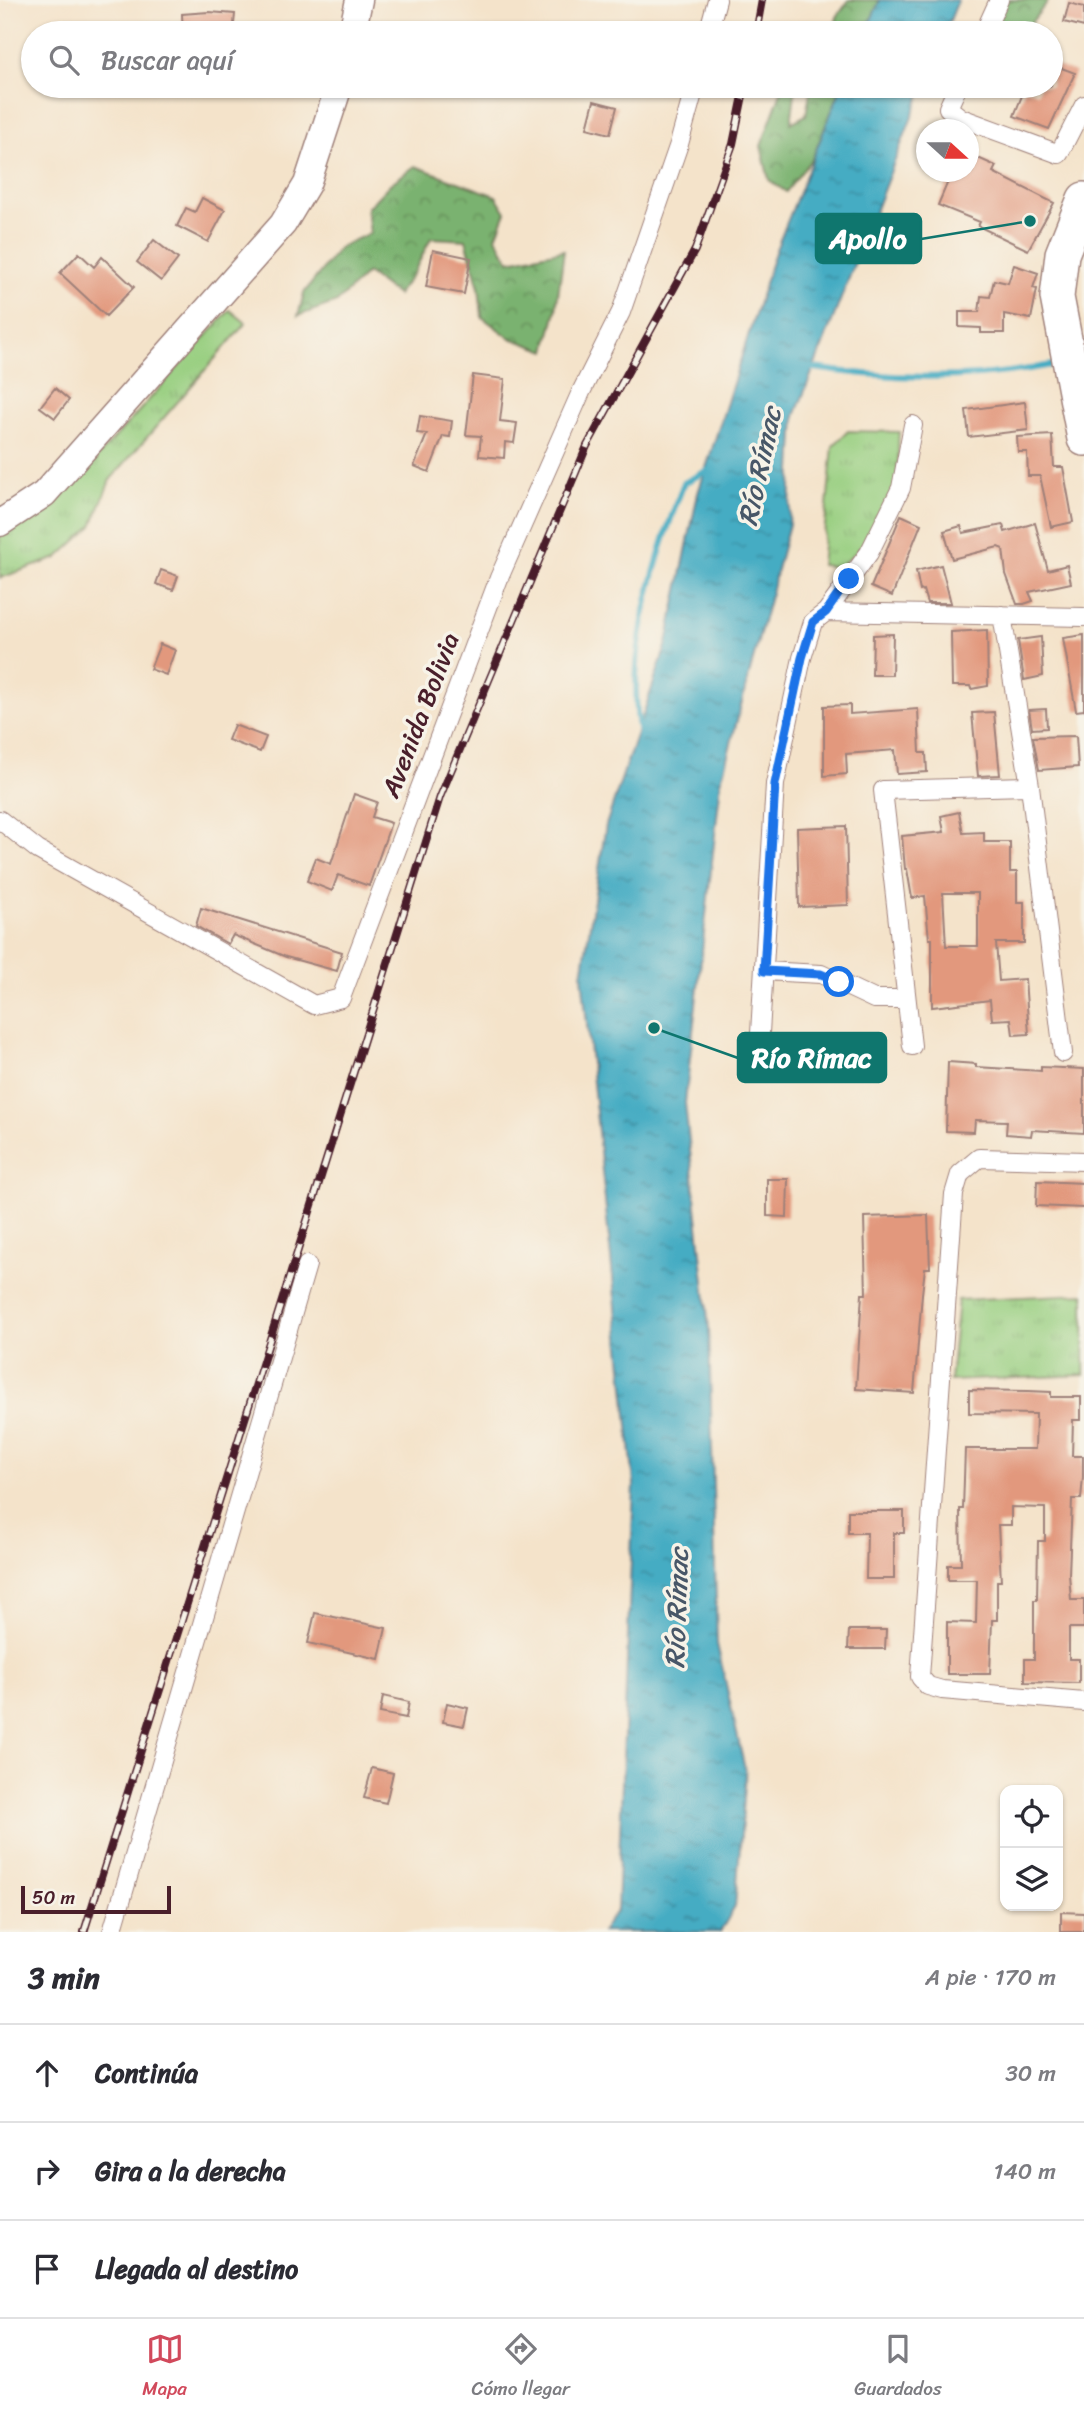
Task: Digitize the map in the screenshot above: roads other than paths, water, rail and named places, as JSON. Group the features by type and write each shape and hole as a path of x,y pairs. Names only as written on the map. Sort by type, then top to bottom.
{"highway":[{"path":"1084,200 1062,254 1058,297 1084,439"}],"street":[{"path":"355,21 359,0"},
{"path":"711,21 717,0"},
{"path":"989,21 999,0"},
{"path":"0,523 44,495 283,224 307,184 335,98"},
{"name":"Avenida Bolivia","path":"0,820 38,850 314,1005 341,998 499,578 581,392 621,312 679,144 692,98"},
{"path":"953,98 948,108 961,118 1059,154 1084,105"},
{"path":"760,1032 775,784 802,658 813,622 826,612 869,552 901,488 913,425"},
{"path":"826,612 1084,617"},
{"path":"1002,615 1030,786 1063,1053"},
{"path":"912,1046 883,790 1030,786"},
{"path":"764,971 821,974 874,999 906,999"},
{"path":"1084,1161 979,1158 960,1174 957,1184 919,1677 928,1686 942,1690 1084,1702"},
{"path":"112,1932 307,1265"}],"water":[{"path":"880,0 958,0 950,21 870,21"},
{"path":"837,98 919,98 795,416 789,524 721,781 685,1103 709,1329 717,1644 746,1774 735,1907 720,1932 601,1932 617,1910 634,1484 582,975 606,825 667,643 698,493 775,252"}],"waterway":[{"path":"807,367 930,377 991,374 1052,365"},
{"path":"640,734 636,704 637,672 640,639 654,573 684,483 712,468"}],"railway":[{"path":"758,21 762,0"},
{"path":"84,1932 440,797 587,446 695,250 733,144 743,98"}],"place":[{"name":"Apollo","path":"1030,221"},
{"name":"Río Rímac","path":"654,1028"}]}
